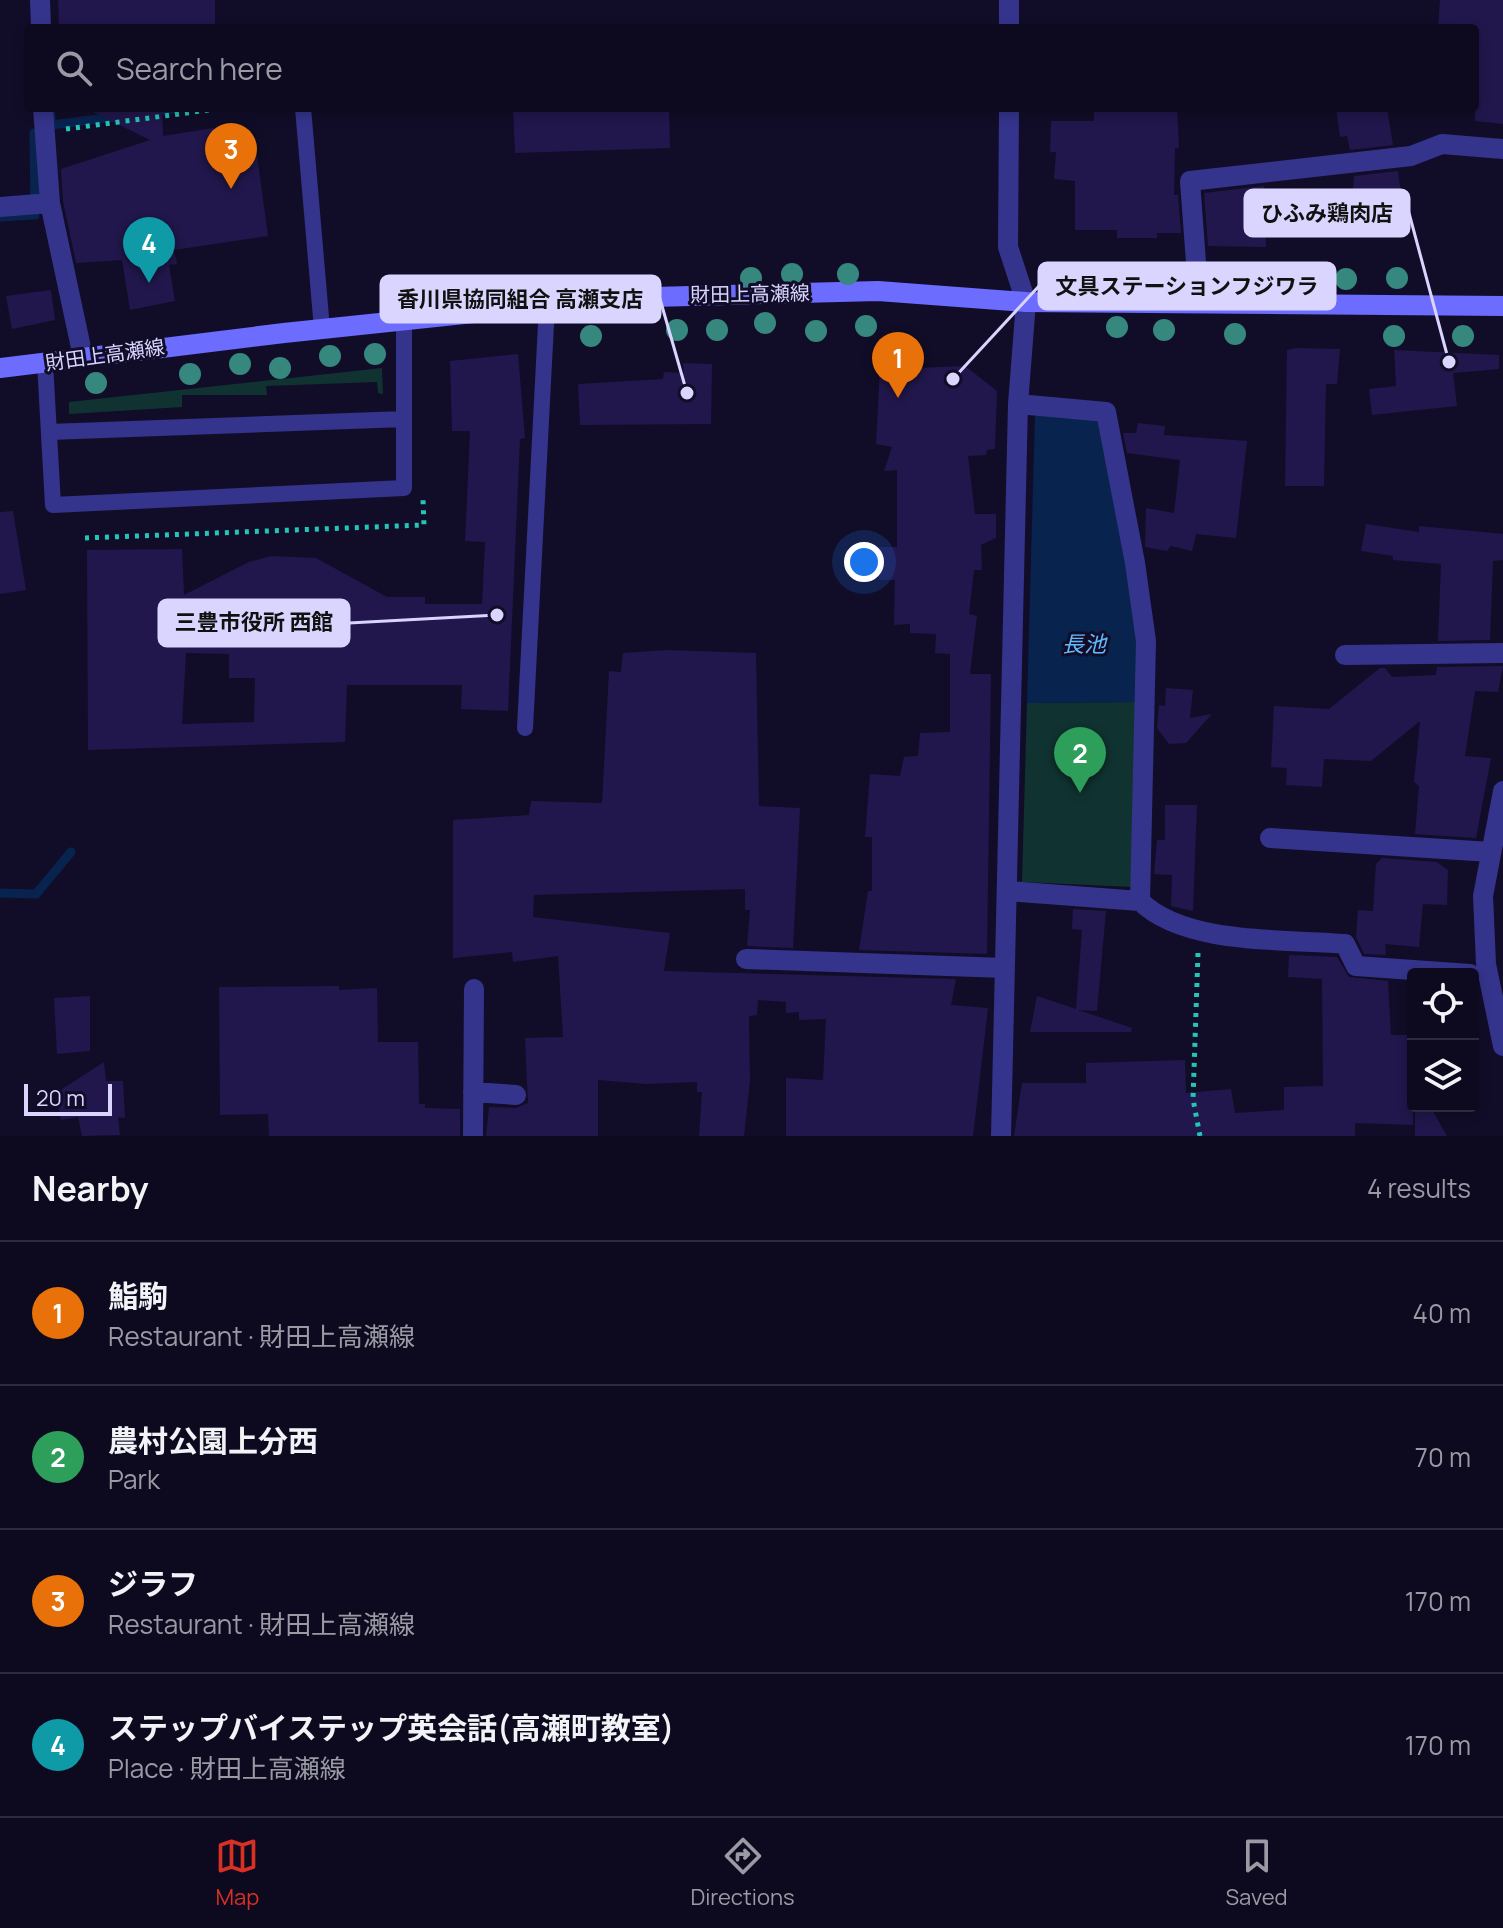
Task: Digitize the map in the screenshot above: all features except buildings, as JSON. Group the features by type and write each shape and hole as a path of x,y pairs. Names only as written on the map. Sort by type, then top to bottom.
{"main road":[{"name":"財田上高瀬線","path":"0,368 322,329 404,323 617,298 878,291 1026,302 1503,306"}],"street":[{"path":"40,0 41,24"},
{"path":"1009,0 1009,24"},
{"path":"43,112 50,203 83,357"},
{"path":"1001,1136 1018,404 1026,302 1008,247 1009,112"},
{"path":"1199,303 1190,181 1411,156 1442,144 1503,149"},
{"path":"0,207 50,203"},
{"path":"1018,404 1106,412 1135,563 1146,641 1140,901"},
{"path":"1345,655 1503,653"},
{"path":"1477,968 1483,896 1503,791"},
{"path":"1270,838 1491,852"},
{"path":"1008,891 1140,901 1148,909 1198,932 1345,944 1356,966 1407,969"},
{"path":"746,959 1005,968"},
{"path":"1479,980 1503,1046"},
{"path":"473,1136 474,989"},
{"path":"473,1092 516,1095"}],"lane":[{"path":"303,112 322,329"},
{"path":"525,728 547,305"},
{"path":"45,363 53,505 404,488 404,323"},
{"path":"49,432 404,419"}],"path":[{"path":"44,132 194,112"},
{"path":"1198,932 1193,1099 1200,1136"}],"green space":[{"path":"382,368 383,394 378,393 377,382 266,386 267,395 182,395 182,407 69,414 69,402"},
{"path":"1137,702 1133,887 1022,882 1027,703"}],"water":[{"name":"長池","path":"1035,415 1103,421 1139,642 1137,702 1027,703"}],"waterway":[{"path":"51,115 51,125 114,117"},
{"path":"0,217 35,215 34,133"},
{"path":"0,893 36,894 71,852"}],"place":[{"name":"ジラフ","path":"231,189"},
{"name":"ステップバイステップ英会話(高瀬町教室)","path":"149,283"},
{"name":"ひふみ鶏肉店","path":"1449,362"},
{"name":"文具ステーションフジワラ","path":"953,379"},
{"name":"香川県協同組合 高瀬支店","path":"687,393"},
{"name":"鮨駒","path":"898,398"},
{"name":"三豊市役所 西館","path":"497,615"},
{"name":"農村公園上分西","path":"1080,793"}]}
